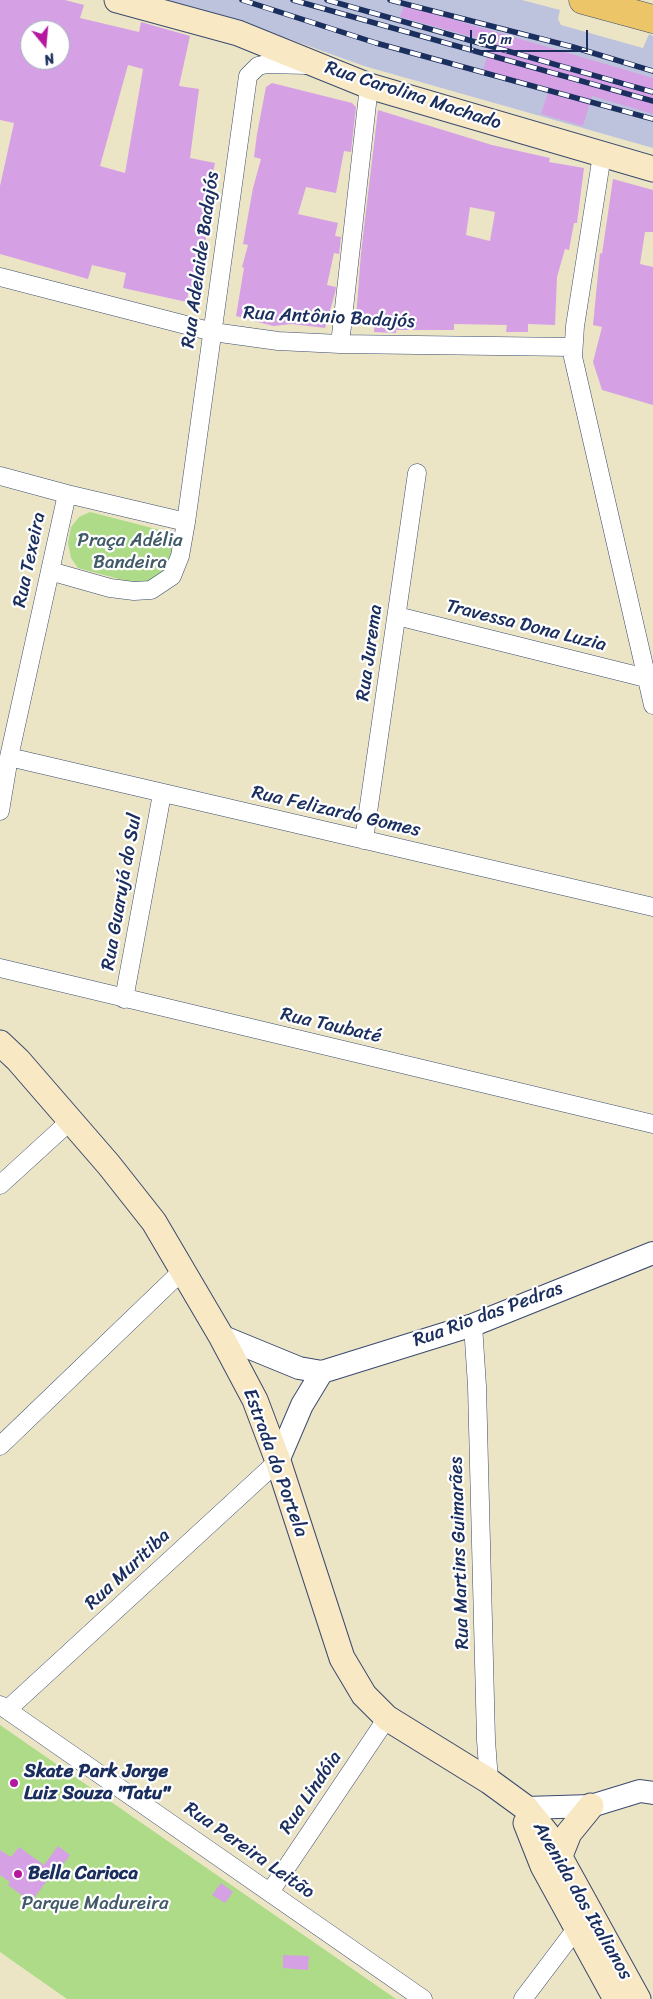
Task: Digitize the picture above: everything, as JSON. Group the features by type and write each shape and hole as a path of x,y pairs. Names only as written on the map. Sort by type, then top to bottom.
{"main road":[{"name":"Rua Carolina Machado","path":"117,0 238,33 369,86 653,169"},
{"path":"583,0 653,19"},
{"name":"Estrada do Portela","path":"0,1043 18,1060 69,1122 109,1166 154,1222 221,1336 255,1400 278,1461 342,1658 364,1695 387,1718 490,1781 526,1808"},
{"path":"559,1858 569,1832 591,1806"},
{"name":"Avenida dos Italianos","path":"526,1808 547,1834 638,1999"},
{"name":"Avenida dos Italianos","path":"526,1808 526,1824 536,1851 576,1929 616,1999"}],"street":[{"name":"Rua Adelaide Badajós","path":"186,522 248,76 258,66 267,64 316,65"},
{"path":"340,344 369,86"},
{"path":"602,155 572,347 574,368 653,705"},
{"name":"Rua Antônio Badajós","path":"0,277 213,332 278,341 340,344 572,347"},
{"name":"Rua Jurema","path":"364,840 417,473"},
{"path":"0,476 186,522 180,556 172,576 151,590 134,591 110,588 50,571"},
{"name":"Rua Texeira","path":"0,811 9,757 67,494"},
{"name":"Travessa Dona Luzia","path":"397,616 646,678"},
{"name":"Rua Felizardo Gomes","path":"9,757 653,907"},
{"name":"Rua Guarujá do Sul","path":"124,998 162,794"},
{"name":"Rua Taubaté","path":"0,968 653,1124"},
{"path":"0,1185 69,1122"},
{"name":"Rua Rio das Pedras","path":"322,1372 472,1324 653,1253"},
{"path":"0,1446 183,1270"},
{"name":"Rua Martins Guimarães","path":"472,1324 477,1386 486,1740 490,1781"},
{"path":"221,1336 290,1364 322,1372 302,1405 278,1461"},
{"name":"Rua Muritiba","path":"4,1708 278,1461"},
{"name":"Rua Pereira Leitão","path":"4,1708 423,1999"},
{"name":"Rua Lindóia","path":"270,1892 387,1718"},
{"path":"526,1808 591,1806 649,1789"},
{"path":"523,1999 576,1929"}],"shaded area":[{"path":"164,0 522,0 560,10 558,19 561,25 643,48 649,34 653,36 653,148 364,66 239,21"}],"green space":[{"name":"Praça Adélia Bandeira","path":"90,512 160,530 170,537 173,552 170,568 151,584 134,583 78,568 71,558 68,543 71,527 79,517"},
{"name":"Parque Madureira","path":"0,1725 396,1999 67,1999 0,1952"}],"building":[{"path":"0,0 65,0 84,5 80,18 139,32 141,22 190,36 179,86 199,89 190,158 215,163 212,177 215,178 209,238 206,237 203,261 197,261 193,288 189,287 187,302 123,288 126,273 92,265 88,279 0,254 0,186 14,123 0,120","holes":["128,65 143,69 125,173 100,166"]},
{"path":"404,5 653,78 653,114 592,96 583,126 541,114 549,89 483,70 491,42 400,17"},
{"path":"272,83 352,103 356,107 351,152 344,151 336,193 306,187 298,214 338,223 335,236 341,237 339,254 334,253 327,285 336,287 325,328 292,324 273,326 236,316 244,268 242,267 248,245 243,244 253,188 261,159 254,157 257,134 266,87"},
{"path":"378,110 492,145 550,158 549,162 584,168 577,223 574,223 569,250 565,249 557,277 555,325 528,324 528,332 506,332 507,325 454,324 454,330 396,330 396,333 374,332 375,320 356,318 361,253","holes":["470,207 495,212 490,241 466,235"]},
{"path":"613,179 653,190 653,232 645,232 640,264 653,267 653,405 602,390 593,362 602,327 593,325 600,253 602,254"},
{"name":"Bella Carioca","path":"58,1846 70,1855 55,1876 52,1874 31,1902 8,1885 10,1882 0,1875 0,1850 11,1857 19,1847 44,1865"},
{"path":"221,1883 233,1892 225,1903 212,1895"},
{"path":"283,1955 309,1956 308,1970 283,1968"}],"railway":[{"path":"242,0 376,43 653,119"},
{"path":"293,0 653,101"},
{"path":"327,0 653,92"},
{"path":"390,0 573,47 653,71"}],"place":[{"name":"Skate Park Jorge Luiz Souza \"Tatu\"","path":"14,1783"},
{"name":"Bella Carioca","path":"18,1874"}]}
